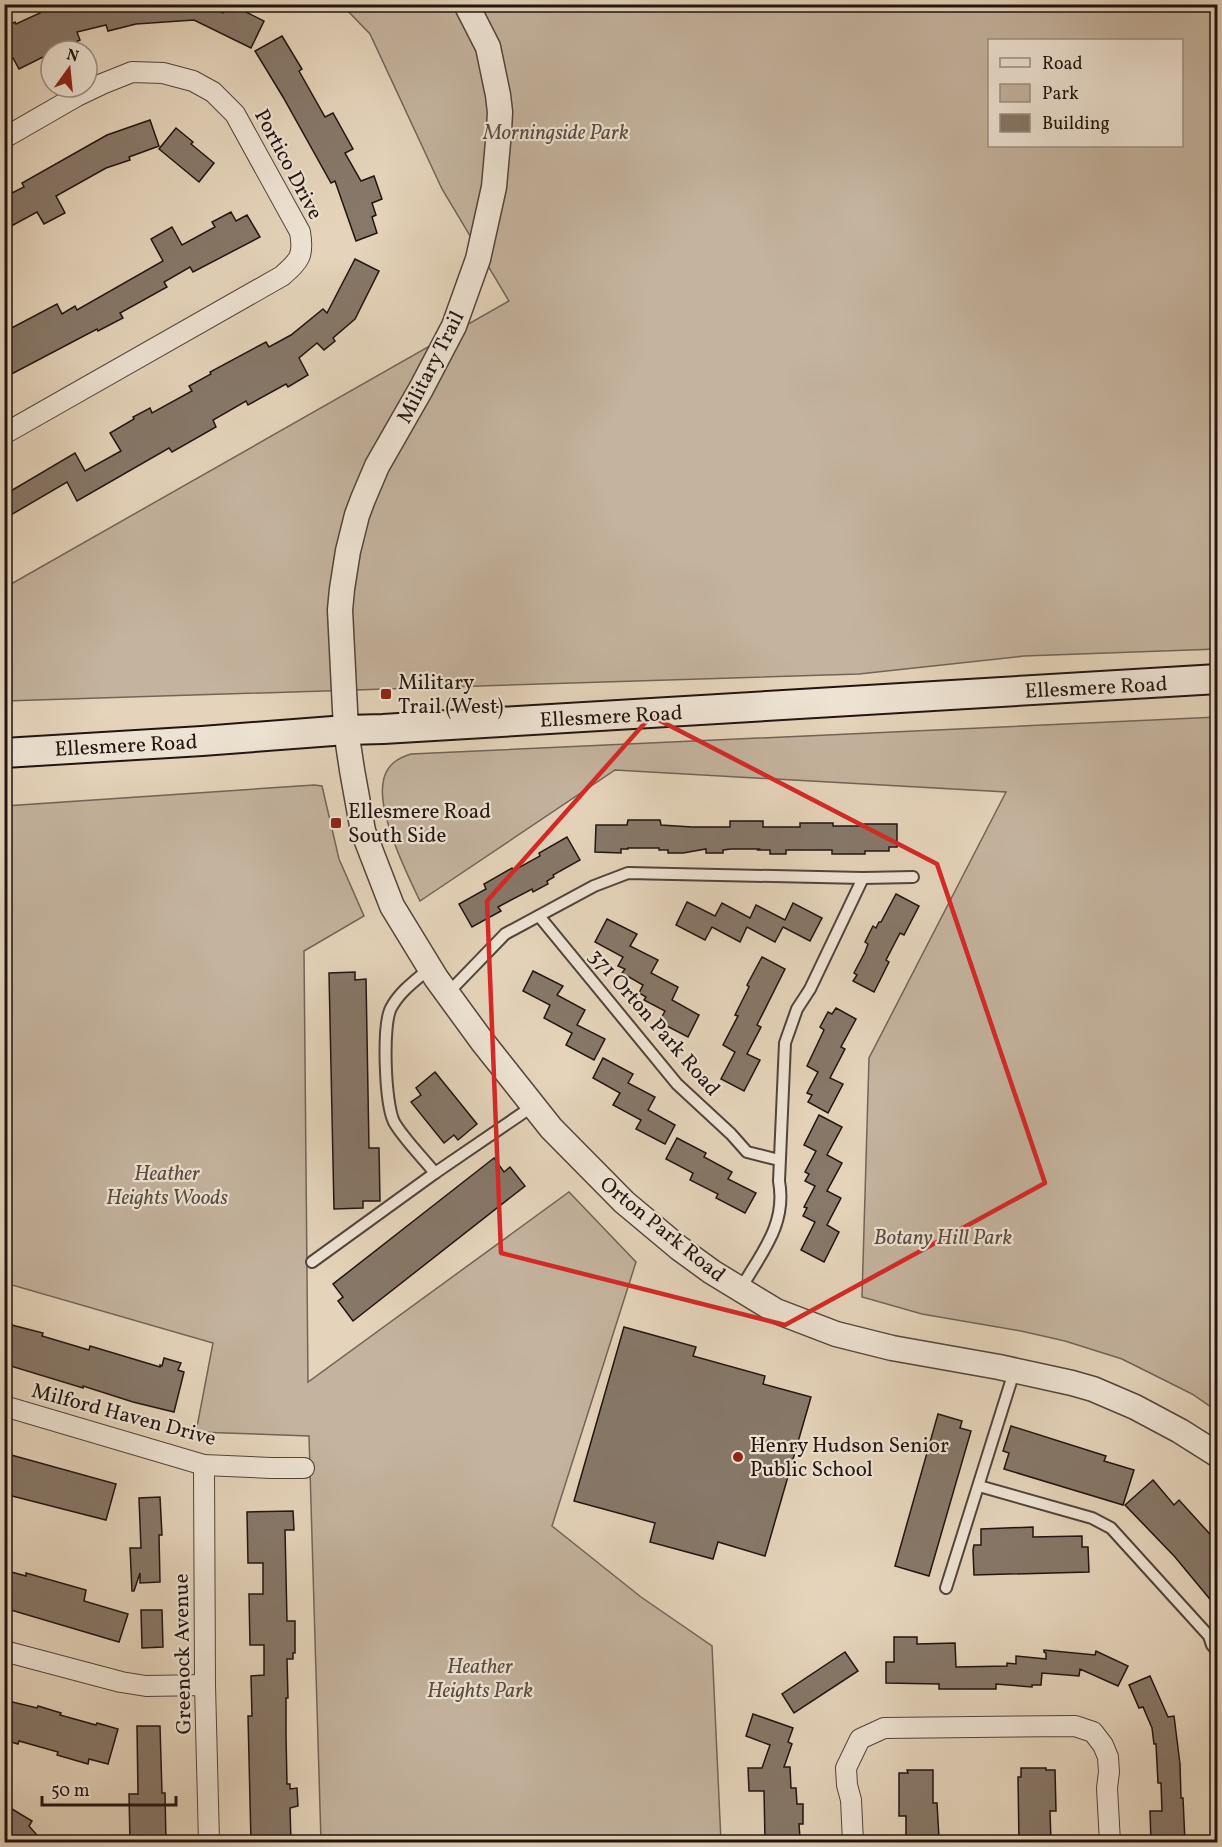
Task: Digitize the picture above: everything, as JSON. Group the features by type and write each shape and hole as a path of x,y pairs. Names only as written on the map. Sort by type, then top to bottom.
{"main road":[{"name":"Ellesmere Road","path":"4,753 346,730 1218,679"}],"street":[{"name":"Military Trail","path":"346,730 340,610 348,551 357,515 377,466 454,326 475,268 494,187 500,112 498,95 488,47 465,4"},
{"name":"Portico Drive","path":"4,138 85,92 132,72 163,73 193,81 213,92 235,114 300,232 303,252 294,266 282,276 4,434"},
{"name":"Orton Park Road","path":"346,730 363,831 369,849 392,906 430,968 482,1041 551,1128 624,1202 679,1248 712,1272 776,1311 836,1334 892,1348 999,1367 1093,1389 1135,1407 1218,1455"},
{"name":"Milford Haven Drive","path":"4,1406 204,1465 304,1468"},
{"name":"Greenock Avenue","path":"204,1465 208,1842"},
{"path":"4,1651 122,1682 146,1686 205,1685"},
{"path":"853,1842 851,1800 846,1767 860,1739 884,1728 970,1726 1075,1726 1093,1732 1103,1745 1108,1758 1110,1842"}],"lane":[{"path":"448,993 505,934 594,886 628,873 913,877"},
{"path":"740,1290 777,1224 781,1203 779,1160 785,1043 797,1009 810,989 863,878"},
{"name":"371 Orton Park Road","path":"539,916 677,1084 747,1152 779,1160"},
{"path":"430,968 399,995 390,1010 387,1024 387,1095 395,1124 435,1173"},
{"path":"312,1262 532,1106"},
{"path":"946,1588 1014,1372"},
{"path":"979,1486 1092,1518 1111,1528 1209,1636 1218,1652"}],"highlighted area":[{"path":"651,716 937,864 1045,1183 785,1325 501,1253 487,901"}],"green space":[{"name":"Morningside Park","path":"342,5 1217,5 1217,649 1024,656 859,674 5,701 4,588 509,301 442,189 370,34"},
{"name":"Botany Hill Park","path":"1217,717 1217,1411 1192,1394 1122,1359 1065,1341 922,1314 862,1297 869,1058 1006,792 615,770 420,901 393,840 382,791 388,769 394,762 411,754"},
{"path":"322,786 339,859 364,916 304,951 308,1382 569,1192 636,1262 552,1526 641,1597 712,1646 721,1842 321,1842 309,1436 196,1432 213,1343 5,1283 5,806"}],"building":[{"path":"52,4 207,4 223,13 230,4 264,21 251,48 194,20 136,24 108,31 106,25 77,32 80,39 39,39 39,59 19,69 13,58 4,62 4,28 40,13 39,11"},
{"path":"282,36 302,69 299,71 325,117 333,113 353,149 345,153 361,181 374,176 382,199 372,203 376,215 372,217 377,233 356,241 335,181 331,183 255,51"},
{"path":"150,120 159,146 129,157 130,160 106,168 56,196 65,213 44,224 37,212 4,230 4,197 24,187 22,183 107,135"},
{"path":"176,128 214,163 199,182 159,149"},
{"path":"231,212 236,221 247,215 260,237 193,272 190,267 164,282 167,287 120,313 123,318 98,331 97,329 4,378 4,332 57,304 62,314 75,306 77,310 163,261 151,239 172,227 182,245 215,227 212,222"},
{"path":"355,259 379,271 355,319 333,338 335,341 324,350 317,343 299,358 308,375 248,405 246,401 213,420 216,427 172,452 169,448 77,501 67,482 4,519 4,495 75,453 85,471 121,451 110,433 134,419 133,417 150,408 152,413 192,391 189,386 211,374 210,372 266,342 269,347 291,335 323,309 327,313"},
{"path":"628,820 660,820 661,825 692,827 730,827 730,821 763,821 763,827 800,827 800,823 833,823 833,826 897,824 897,847 889,847 889,851 865,851 865,854 832,854 832,850 786,850 786,854 770,854 770,850 759,849 731,849 723,850 723,853 706,853 706,849 668,853 668,850 659,850 659,848 628,848 621,849 621,853 595,852 596,825 627,825"},
{"path":"567,837 580,860 553,875 554,877 547,881 548,884 533,892 532,889 498,907 501,911 472,927 459,904 486,889 484,884 540,856 539,853"},
{"path":"896,894 919,906 904,935 900,933 886,960 889,962 874,992 853,981 857,975 854,973 865,952 868,944 865,942 873,926 876,928 881,922"},
{"path":"687,902 715,916 722,903 750,918 756,905 785,920 793,903 822,918 810,941 783,927 775,942 747,927 740,942 712,927 705,940 676,925"},
{"path":"607,919 637,934 630,946 658,960 651,973 678,987 672,1000 699,1015 688,1037 659,1022 665,1011 644,1000 646,997 639,993 643,985 622,973 625,969 618,966 623,957 595,942"},
{"path":"762,957 785,969 757,1025 761,1027 747,1054 760,1060 744,1091 721,1079 735,1052 723,1045 738,1016 735,1015 749,987 747,985"},
{"path":"533,971 563,986 557,995 585,1010 577,1025 605,1039 594,1060 566,1045 572,1033 544,1018 550,1005 523,991"},
{"path":"355,972 355,980 366,979 369,1148 379,1148 380,1201 363,1201 363,1208 334,1209 329,973"},
{"path":"836,1008 856,1019 841,1047 845,1049 830,1078 843,1084 828,1113 808,1102 812,1095 807,1093 818,1072 807,1066 824,1030 820,1027 828,1012 832,1014"},
{"path":"603,1058 633,1074 628,1083 655,1097 648,1110 675,1125 665,1144 636,1129 641,1120 613,1105 620,1093 593,1078"},
{"path":"435,1072 477,1124 458,1140 454,1135 444,1143 411,1102 421,1095 416,1088"},
{"path":"819,1115 842,1127 827,1155 842,1163 827,1191 841,1198 827,1225 839,1232 824,1262 801,1250 815,1222 803,1216 807,1208 804,1207 815,1186 805,1181 809,1174 805,1172 816,1151 804,1145"},
{"path":"677,1138 706,1153 704,1157 732,1172 728,1179 756,1193 745,1213 716,1198 718,1194 690,1180 693,1173 666,1159"},
{"path":"494,1158 504,1172 510,1167 525,1186 353,1321 338,1301 343,1297 333,1284"},
{"path":"4,1323 43,1333 42,1336 89,1350 90,1346 160,1367 164,1358 181,1363 178,1370 184,1372 174,1412 4,1364"},
{"path":"624,1327 696,1347 693,1356 765,1376 763,1384 811,1397 765,1556 718,1542 713,1559 650,1542 655,1523 574,1501"},
{"path":"938,1414 962,1421 960,1428 971,1431 929,1576 895,1566"},
{"path":"1011,1426 1106,1456 1104,1461 1134,1470 1123,1505 1004,1469 1009,1453 1003,1451"},
{"path":"4,1453 116,1484 106,1520 4,1494"},
{"path":"1153,1480 1174,1505 1179,1500 1218,1543 1218,1609 1175,1557 1125,1505"},
{"path":"160,1497 162,1535 159,1535 160,1582 140,1583 140,1573 134,1591 132,1591 130,1548 141,1548 139,1498"},
{"path":"293,1511 294,1530 285,1530 287,1621 295,1621 295,1653 293,1653 293,1659 287,1659 286,1735 287,1784 290,1784 290,1789 297,1788 298,1806 290,1808 291,1842 251,1842 248,1716 252,1716 251,1676 264,1675 264,1645 250,1645 249,1594 263,1594 263,1563 248,1563 247,1512"},
{"path":"1033,1527 1033,1537 1082,1536 1082,1547 1088,1547 1089,1572 974,1575 973,1550 974,1545 981,1545 981,1529"},
{"path":"4,1570 26,1576 26,1573 86,1590 84,1601 128,1614 119,1642 4,1608"},
{"path":"141,1610 162,1610 163,1647 142,1648"},
{"path":"894,1637 917,1637 917,1644 955,1643 956,1667 1007,1666 1007,1663 1016,1664 1016,1656 1046,1659 1044,1650 1095,1655 1096,1651 1128,1666 1118,1686 1080,1669 1079,1676 1042,1673 1041,1685 1032,1685 1032,1687 996,1684 996,1689 939,1689 939,1684 886,1683 886,1662 894,1662"},
{"path":"845,1652 858,1671 794,1713 782,1694"},
{"path":"1150,1676 1168,1717 1174,1716 1180,1764 1181,1798 1183,1798 1185,1842 1151,1842 1150,1811 1162,1811 1156,1744 1154,1744 1152,1728 1143,1707 1139,1708 1129,1685"},
{"path":"4,1700 37,1708 38,1706 61,1713 60,1715 118,1729 108,1764 89,1759 88,1764 57,1755 58,1752 19,1741 18,1744 4,1740"},
{"path":"753,1714 793,1728 788,1742 792,1744 784,1767 790,1767 791,1788 796,1788 797,1804 803,1804 803,1824 799,1824 800,1839 765,1840 764,1791 749,1791 748,1768 762,1768 770,1745 746,1736"},
{"path":"137,1726 160,1726 166,1842 130,1842 129,1794 138,1794"},
{"path":"1021,1768 1055,1770 1056,1811 1050,1811 1051,1842 1019,1842 1018,1777 1021,1777"},
{"path":"907,1770 933,1770 933,1803 937,1803 939,1838 906,1840 906,1816 899,1816 899,1773 908,1773"},
{"path":"12,1809 32,1821 29,1826 43,1842 4,1842 4,1822"}],"place":[{"name":"Military Trail (West)","path":"386,694"},
{"name":"Ellesmere Road South Side","path":"336,823"},
{"name":"Henry Hudson Senior Public School","path":"738,1457"}],"park label":[{"name":"Heather Heights Woods","path":"167,1185"},
{"name":"Heather Heights Park","path":"480,1678"}]}
